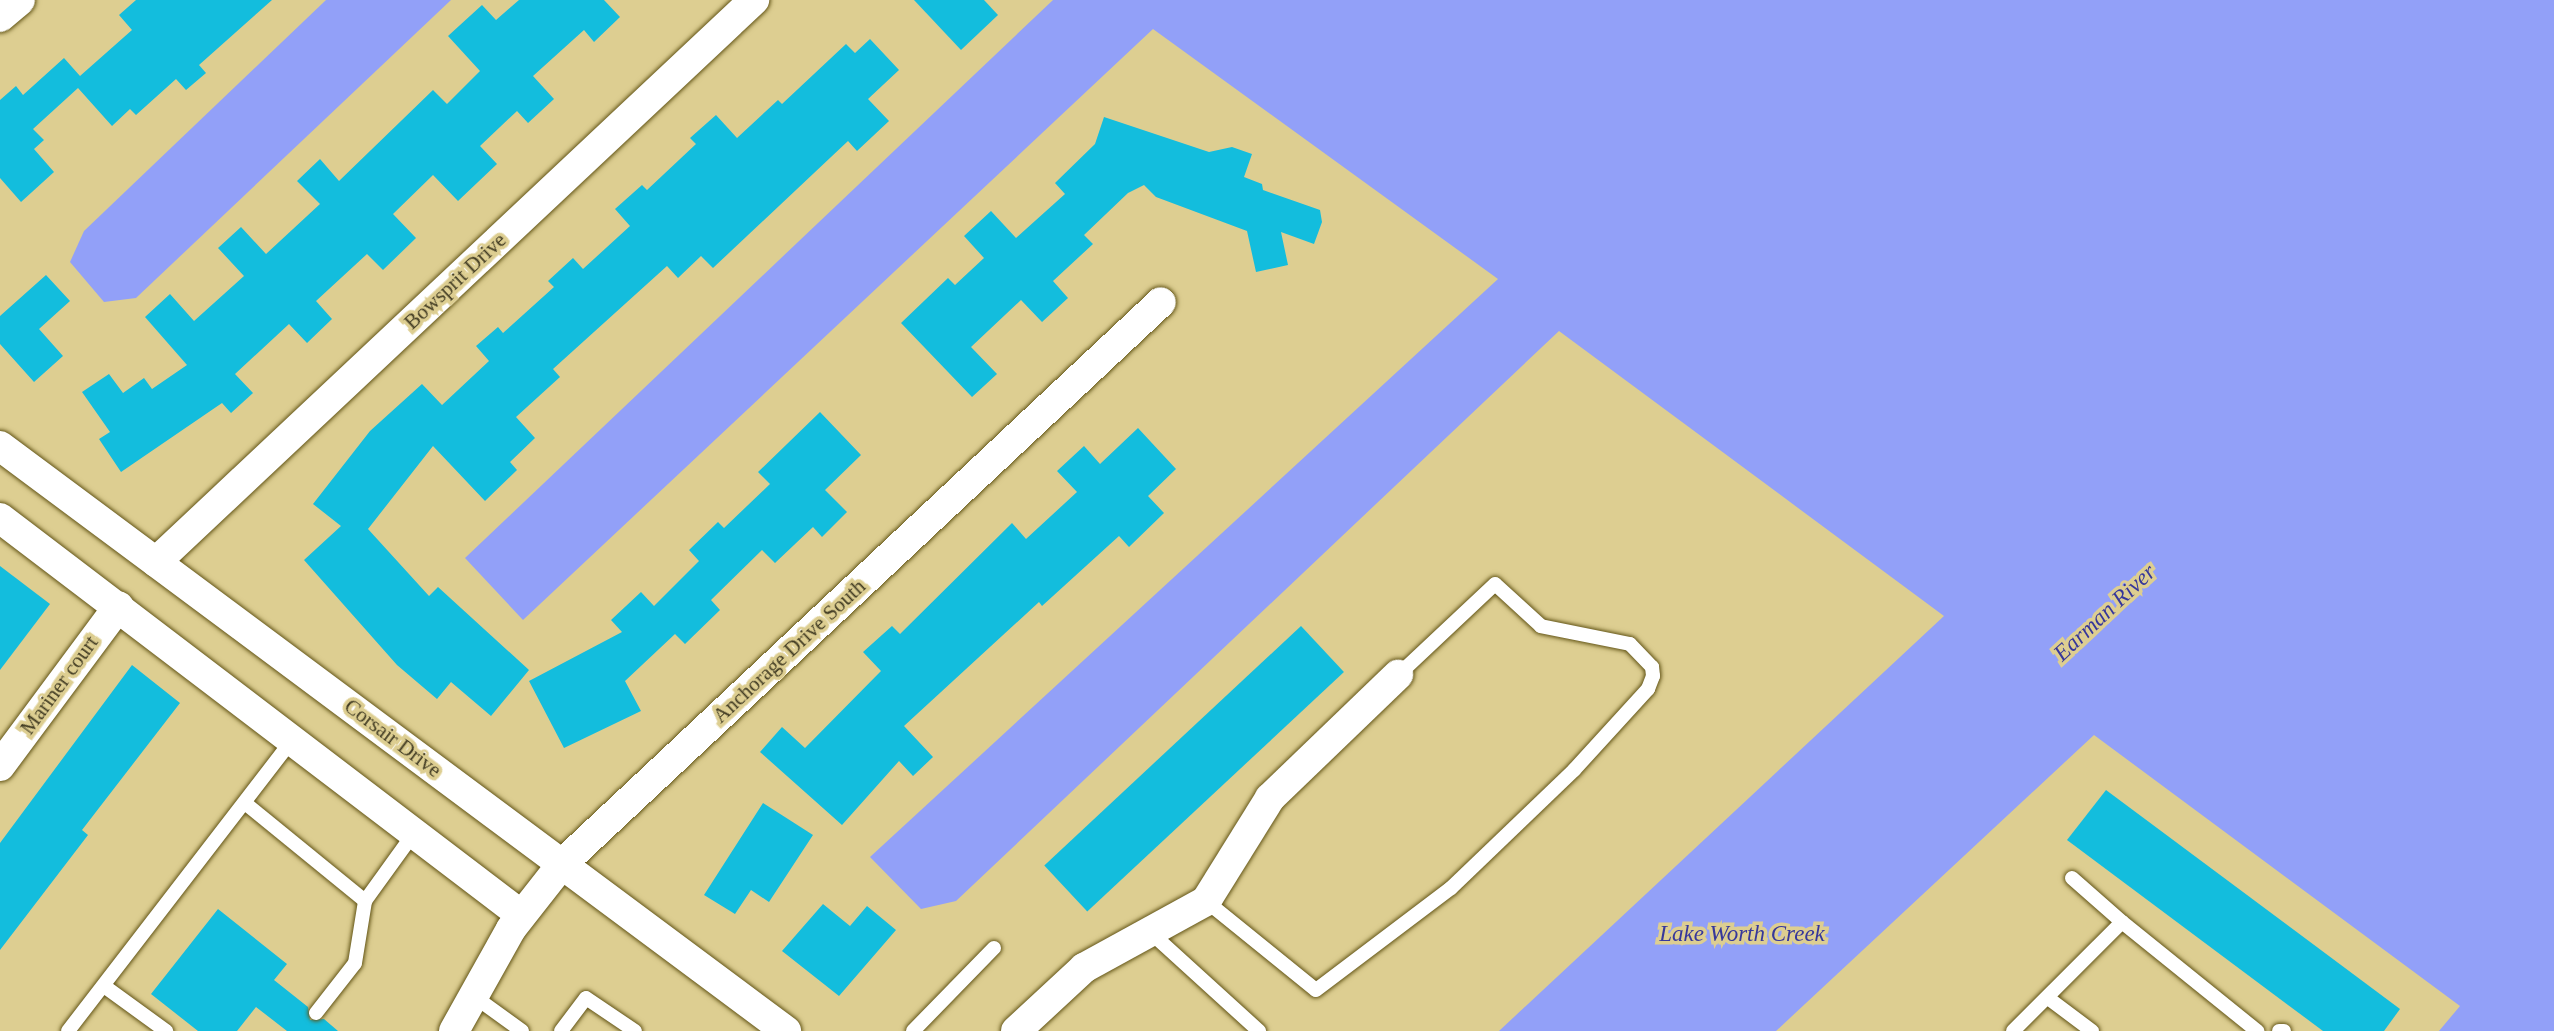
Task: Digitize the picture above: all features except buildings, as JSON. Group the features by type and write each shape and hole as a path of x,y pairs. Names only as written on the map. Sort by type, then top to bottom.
{"street":[{"path":"0,17 20,0"},
{"name":"Bowsprit Drive","path":"156,562 754,0"},
{"name":"Anchorage Drive South","path":"454,1031 520,914 562,864 1161,302"},
{"name":"Corsair Drive","path":"0,446 786,1031"},
{"path":"0,518 520,914"},
{"name":"Mariner court","path":"0,766 119,606"},
{"path":"1016,1031 1084,968 1206,901 1270,798 1398,675"}],"lane":[{"path":"1206,901 1317,990 1451,888 1574,770 1648,689 1653,676 1652,667 1630,644 1542,626 1494,584 1398,675"},
{"path":"68,1031 292,740"},
{"path":"245,803 365,901"},
{"path":"316,1013 355,963 365,901 414,833"},
{"path":"2072,878 2257,1031"},
{"path":"2013,1031 2122,922"},
{"path":"1149,931 1259,1031"},
{"path":"914,1031 995,948"},
{"path":"104,986 166,1031"},
{"path":"475,997 522,1031"},
{"path":"561,1031 586,998 635,1031"},
{"path":"2048,998 2092,1031"}],"water":[{"path":"326,0 451,0 136,298 104,302 70,262 84,231"},
{"path":"1053,0 2554,0 2554,1031 2439,1031 2460,1006 2094,735 1776,1031 1499,1031 1944,616 1559,331 956,901 921,909 870,857 1498,279 1153,29 523,620 465,558"}],"water label":[{"name":"Earman River","path":"2105,613"},
{"name":"Lake Worth Creek","path":"1742,934"}]}
